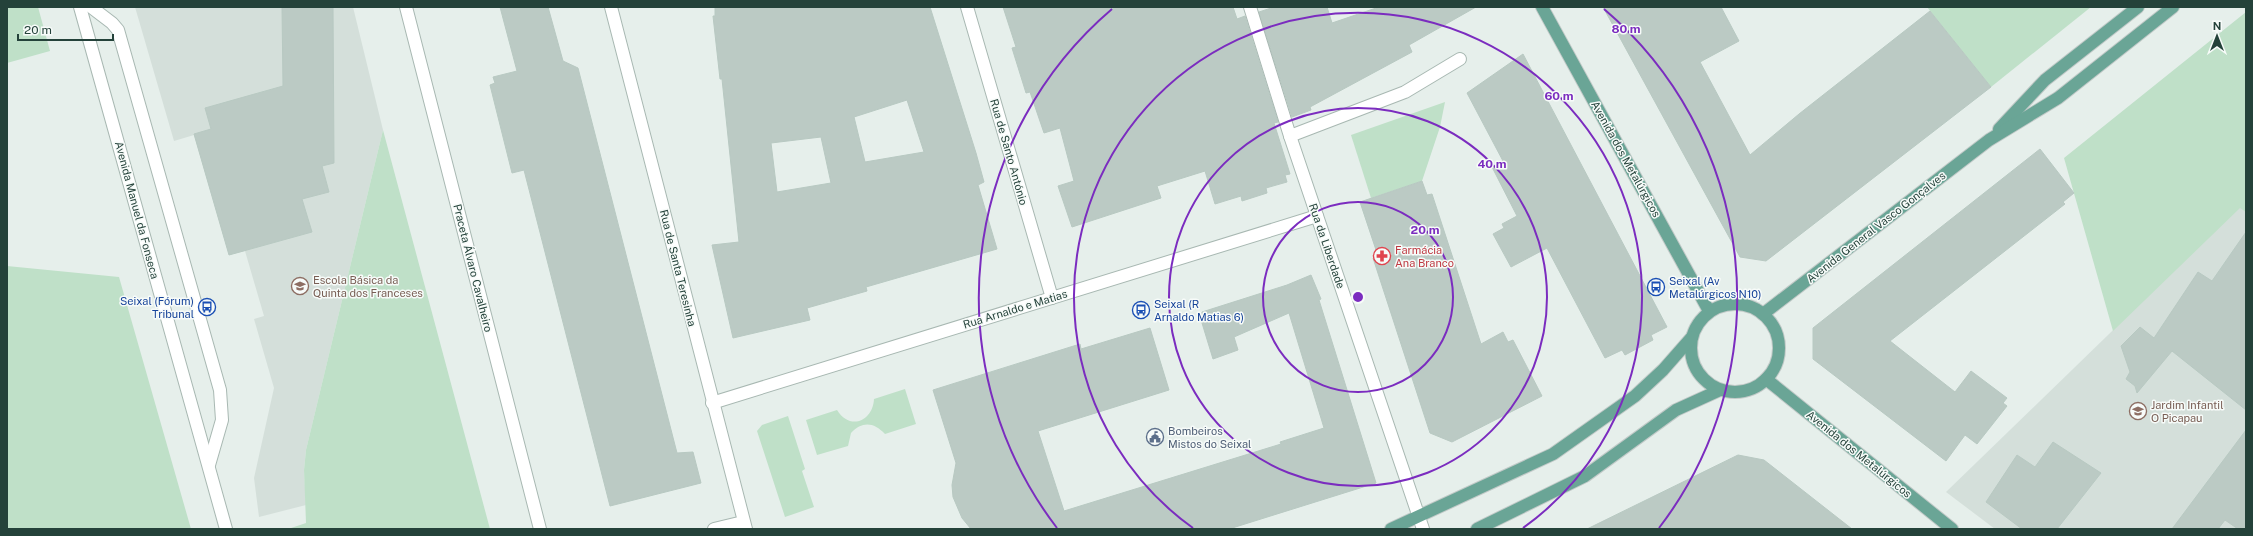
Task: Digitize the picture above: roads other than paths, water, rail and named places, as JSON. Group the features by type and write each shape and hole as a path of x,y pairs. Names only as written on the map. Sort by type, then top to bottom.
{"main road":[{"name":"Avenida dos Metalúrgicos","path":"1542,7 1710,311"},
{"name":"Avenida General Vasco Gonçalves","path":"1989,140 2045,80 2138,7"},
{"name":"Avenida General Vasco Gonçalves","path":"1763,314 1989,140 2058,98 2173,7"},
{"path":"1737,304 1751,307 1763,314 1775,328 1779,346 1776,363 1766,379 1753,388 1737,392 1720,390 1706,381 1696,368 1690,353 1692,337 1698,322 1710,311 1723,305 1737,304"},
{"path":"1391,529 1552,454 1635,396 1663,370 1692,337"},
{"name":"Avenida dos Metalúrgicos","path":"1766,379 1952,529"},
{"path":"1477,529 1585,476 1676,410 1696,399 1720,390"}],"street":[{"name":"Avenida Manuel da Fonseca","path":"80,7 226,529"},
{"path":"91,7 112,22 118,30 220,390 222,420 208,466"},
{"name":"Praceta Álvaro Cavalheiro","path":"406,7 540,529"},
{"name":"Rua de Santa Teresinha","path":"611,7 744,525"},
{"name":"Rua de Santo António","path":"967,7 1052,298"},
{"name":"Rua da Liberdade","path":"1250,7 1290,136 1423,529"},
{"path":"1290,136 1406,92 1460,59"},
{"name":"Rua Arnaldo e Matias","path":"712,403 1317,216"},
{"path":"714,529 744,525"}],"place":[{"name":"Farmácia Ana Branco","path":"1382,256"},
{"name":"Escola Básica da Quinta dos Franceses","path":"300,286"},
{"name":"Seixal (Av Metalúrgicos N10)","path":"1656,287"},
{"name":"Seixal (Fórum) Tribunal","path":"207,307"},
{"name":"Seixal (R Arnaldo Matias 6)","path":"1141,310"},
{"name":"Jardim Infantil O Picapau","path":"2138,411"},
{"name":"Bombeiros Mistos do Seixal","path":"1155,437"}]}
